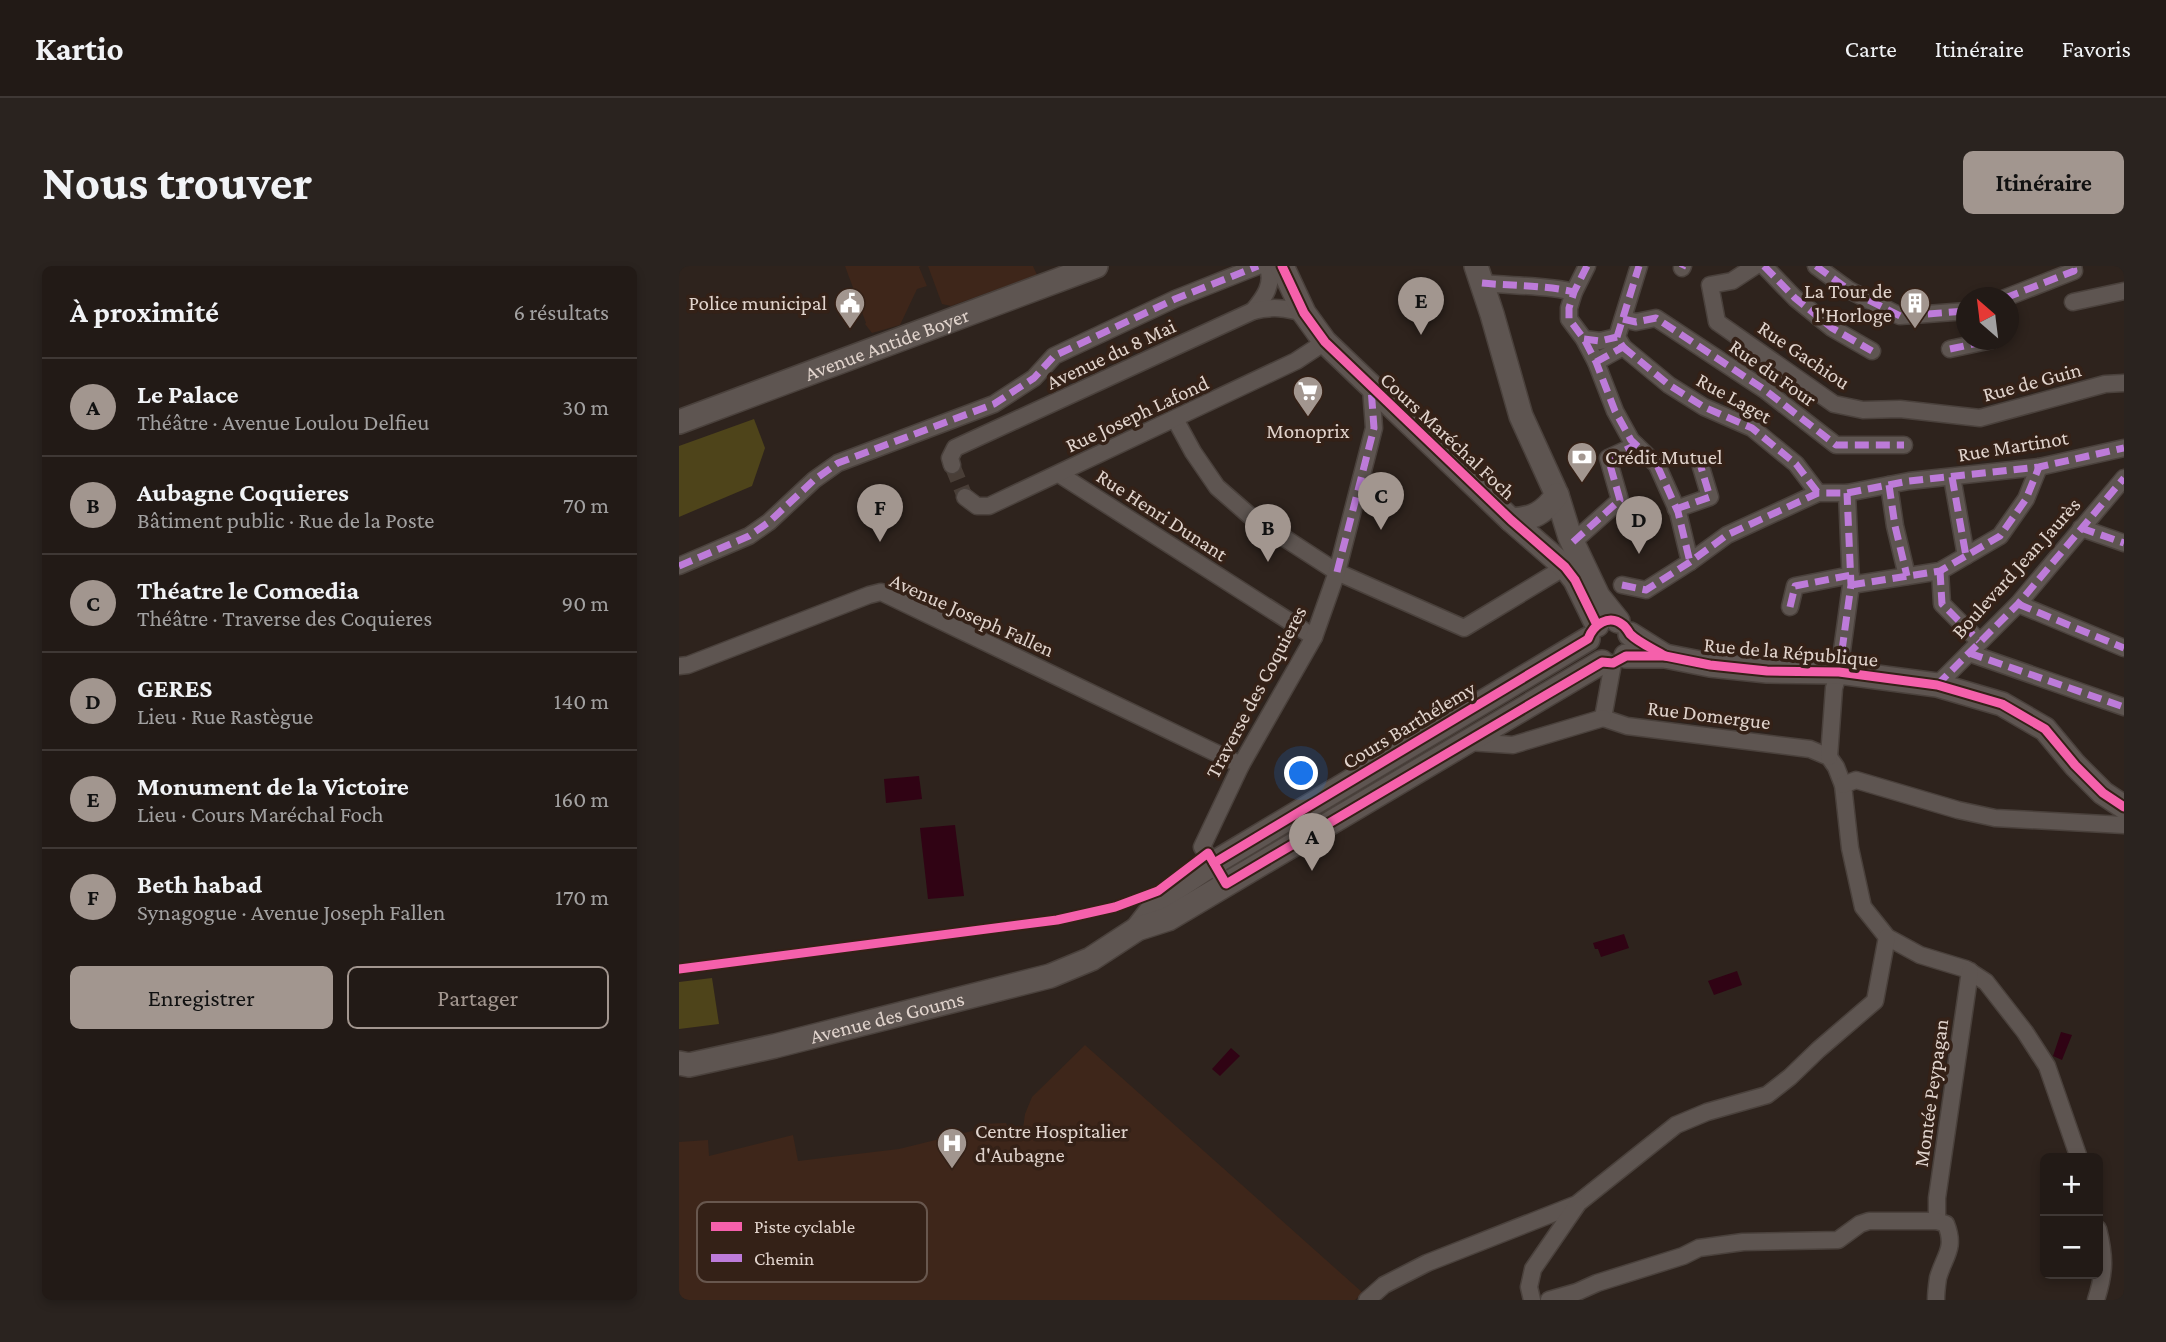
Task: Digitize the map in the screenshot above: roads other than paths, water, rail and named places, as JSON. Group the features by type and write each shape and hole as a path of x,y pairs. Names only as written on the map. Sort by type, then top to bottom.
{"main road":[{"name":"Avenue Antide Boyer","path":"679,422 1096,266"},
{"name":"Cours Maréchal Foch","path":"1282,266 1304,313 1325,342 1511,520 1565,567 1610,643"},
{"name":"Cours Maréchal Foch","path":"1479,275 1521,416 1598,596 1610,643"},
{"name":"Cours Maréchal Foch","path":"1511,520 1527,519 1539,514 1557,495"},
{"name":"Rue de la République","path":"1610,643 1710,666 1767,671 1839,672 1937,684 2002,704 2045,729 2103,793 2124,807"},
{"path":"1137,929 1168,919 1468,742 1610,643"},
{"name":"Cours Barthélemy","path":"1137,929 1161,898 1214,863 1610,643"},
{"name":"Avenue des Goums","path":"679,1063 689,1065 775,1046 1050,976 1091,959 1137,929"}],"street":[{"path":"679,566 749,536 838,463 994,404 1034,378 1054,356 1175,299 1258,266"},
{"path":"1254,311 1267,295 1270,272 1267,266"},
{"path":"1587,266 1574,292 1569,319 1584,338 1615,411 1631,440 1657,465 1676,509 1691,562"},
{"path":"1596,362 1620,342 1623,319 1639,266"},
{"name":"Rue Gachiou","path":"1755,266 1733,281 1710,285 1717,322 1834,404 1863,410 1909,410"},
{"path":"1764,266 1795,298 1832,328 1872,351"},
{"path":"1816,266 1849,290 1900,316 1956,312"},
{"path":"2019,292 2074,268"},
{"path":"1479,275 1539,288 1552,286 1574,292"},
{"path":"2073,302 2124,291"},
{"name":"Avenue du 8 Mai","path":"952,465 950,458 955,448 1254,311 1268,307 1304,313"},
{"name":"Rue du Four","path":"1623,319 1636,322 1655,318 1765,390 1836,445 1904,445"},
{"path":"1584,338 1620,342"},
{"name":"Rue Joseph Lafond","path":"965,498 978,506 989,506 1296,361 1325,342"},
{"name":"Rue Laget","path":"1620,342 1669,385 1704,407 1752,428 1796,464 1818,493"},
{"path":"1951,349 1956,348"},
{"name":"Rue de Guin","path":"1909,410 1980,418 2105,384 2124,383"},
{"name":"Traverse des Coquieres","path":"1226,884 1202,847 1241,765 1314,637 1337,572 1374,428 1371,388"},
{"path":"1174,419 1203,467 1230,501 1337,572 1464,628 1565,567"},
{"path":"1573,542 1620,500 1608,458 1636,445"},
{"name":"Rue Martinot","path":"1818,493 1847,493 1909,481 2039,467 2124,448"},
{"path":"1676,509 1710,496 1701,467"},
{"path":"1790,607 1795,586 1940,571 2000,536 2026,499 2039,467"},
{"name":"Rue Henri Dunant","path":"1059,474 1314,637"},
{"path":"1952,477 1966,556"},
{"name":"Boulevard Jean Jaurès","path":"1937,684 2018,604 2124,478"},
{"path":"1889,485 1907,576"},
{"path":"1622,585 1646,590 1691,562 1727,535 1818,493"},
{"path":"1847,493 1850,580 1839,672 1834,688 1829,757 1843,785 1850,848 1863,907 1887,937 1920,955 1970,971 1986,982 2025,1032 2047,1066 2077,1153"},
{"path":"2081,528 2124,543"},
{"path":"1940,571 1942,604 1974,647 2124,707"},
{"name":"Avenue Joseph Fallen","path":"679,666 688,665 881,592 1241,765"},
{"path":"2018,604 2124,649"},
{"path":"1468,742 1513,745 1604,718 1610,643"},
{"name":"Rue Domergue","path":"1604,718 1627,726 1810,749 1829,757"},
{"path":"1843,785 1856,780 1994,818 2124,825"},
{"path":"1367,1300 1384,1285 1427,1263 1577,1204 1676,1125 1707,1112 1767,1095 1875,1001 1887,937"},
{"name":"Montée Peypagan","path":"1937,1222 1937,1198 1970,971"},
{"path":"1532,1300 1529,1287 1534,1269 1577,1204"},
{"path":"1549,1300 1683,1256 1699,1248 1743,1242 1838,1240 1860,1224 1869,1221 1946,1224 1950,1251 1938,1277 1935,1300"},
{"path":"2096,1300 2103,1279 2103,1248"}],"tunnel":[{"path":"952,465 965,497"}],"place":[{"name":"Police municipal","path":"850,330"},
{"name":"La Tour de l'Horloge","path":"1915,330"},
{"name":"Monument de la Victoire","path":"1421,335"},
{"name":"Monoprix","path":"1308,418"},
{"name":"Crédit Mutuel","path":"1582,484"},
{"name":"Théatre le Comœdia","path":"1381,530"},
{"name":"Beth habad","path":"880,542"},
{"name":"GERES","path":"1639,554"},
{"name":"Aubagne Coquieres","path":"1268,562"},
{"name":"Le Palace","path":"1312,871"},
{"name":"Centre Hospitalier d'Aubagne","path":"952,1170"}]}
